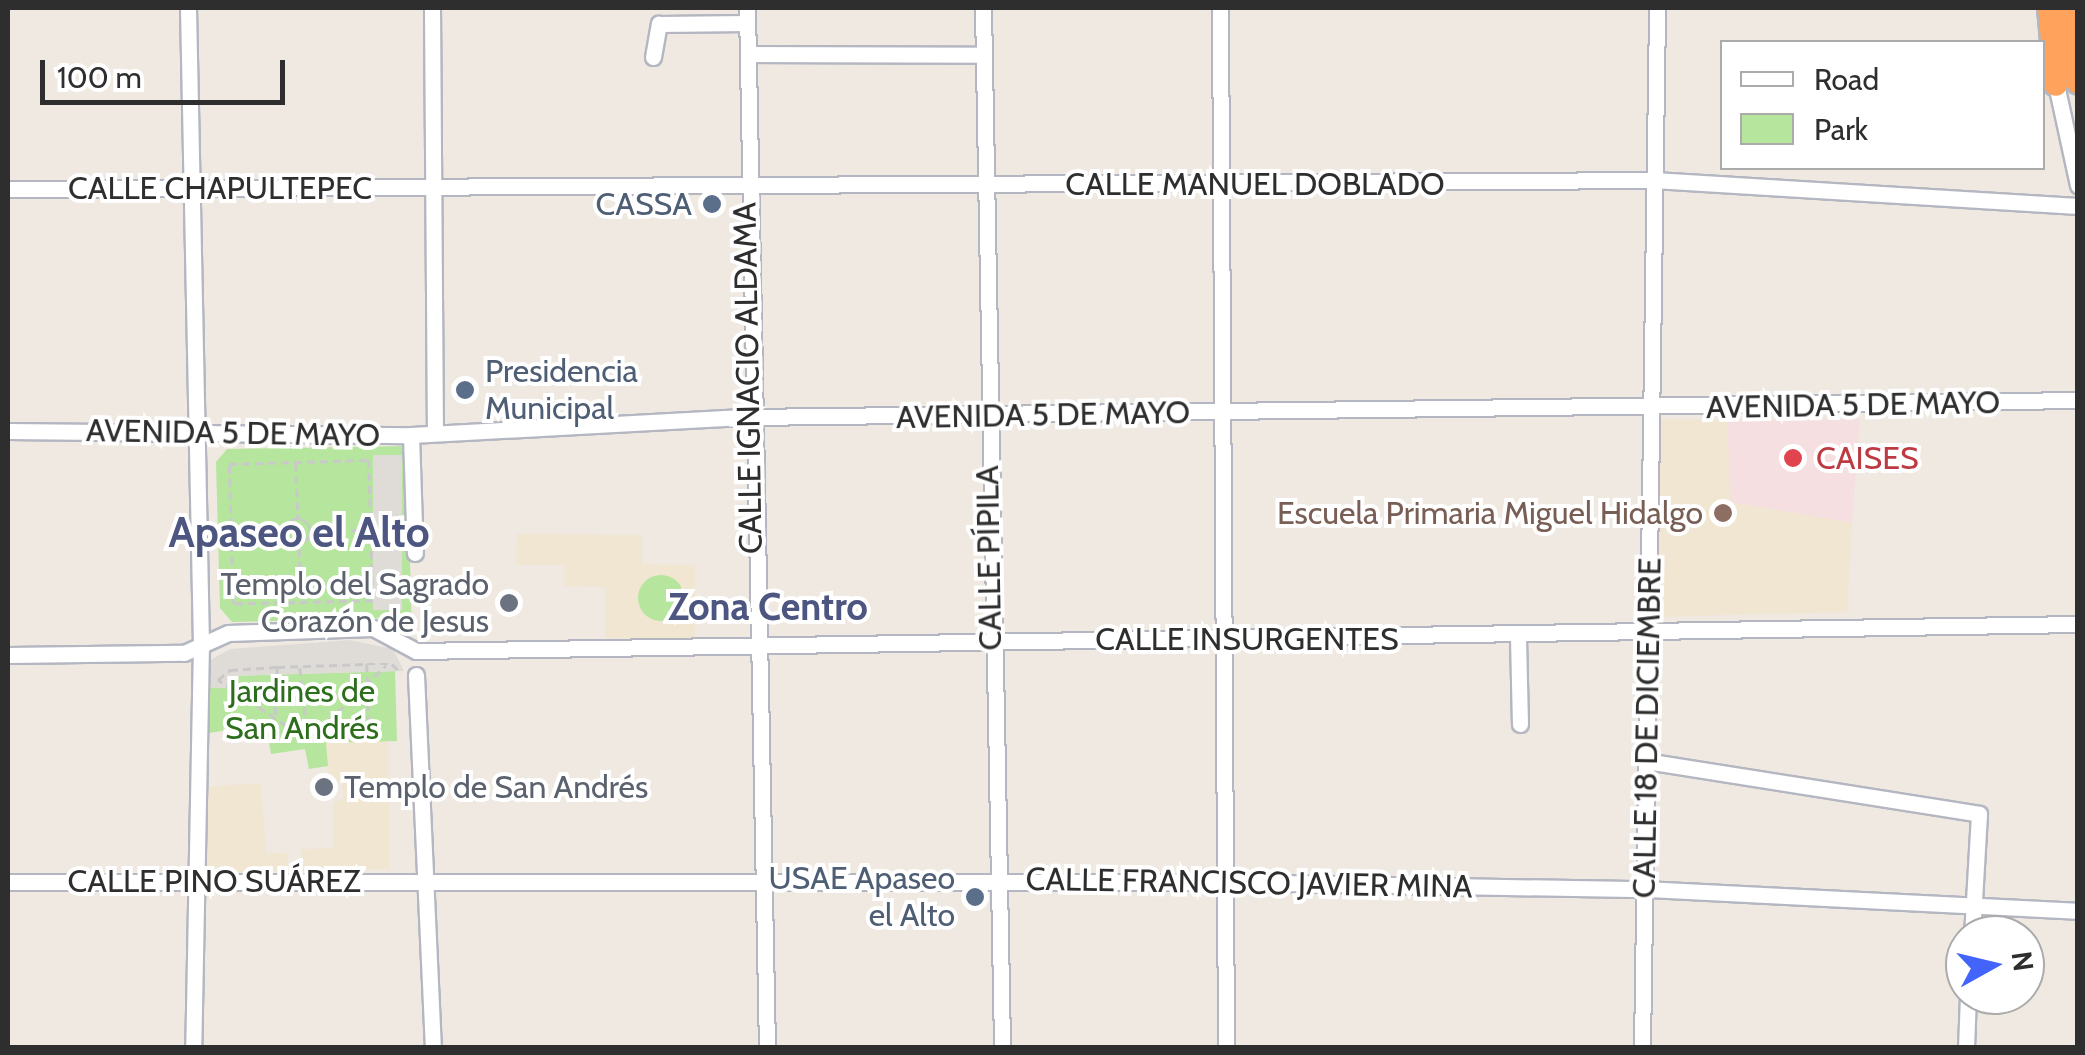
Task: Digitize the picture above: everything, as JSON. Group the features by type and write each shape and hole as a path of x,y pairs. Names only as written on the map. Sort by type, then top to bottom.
{"highway":[{"path":"2049,8 2067,83"},
{"path":"2063,8 2067,83"}],"street":[{"path":"188,8 190,417 198,432 202,644 192,1048"},
{"path":"432,8 435,432"},
{"name":"CALLE PÍPILA","path":"983,8 988,641 1002,1048"},
{"path":"1220,8 1226,1048"},
{"name":"CALLE 18 DE DICIEMBRE","path":"1642,1048 1650,635 1646,408 1657,8"},
{"path":"2041,8 2067,83 2078,185"},
{"path":"653,57 659,24 747,15"},
{"name":"CALLE IGNACIO ALDAMA","path":"747,15 745,186 752,647 764,880 767,1048"},
{"path":"748,54 984,56"},
{"name":"CALLE MANUEL DOBLADO","path":"432,186 1653,180 2078,206"},
{"name":"CALLE CHAPULTEPEC","path":"8,189 432,186"},
{"name":"AVENIDA 5 DE MAYO","path":"8,431 411,435 748,417 987,419 1224,410 2078,400"},
{"path":"411,435 415,552"},
{"name":"CALLE INSURGENTES","path":"416,663 752,647 988,641 1650,635 2078,624"},
{"path":"8,655 184,653 228,634 373,628 416,663 420,880 433,1048"},
{"path":"1518,637 1520,724"},
{"path":"1646,761 1979,814 1973,915"},
{"name":"CALLE FRANCISCO JAVIER MINA","path":"420,880 999,880 1646,889 2078,912"},
{"name":"CALLE PINO SUÁREZ","path":"8,882 420,880"},
{"path":"1966,1048 1967,1015"}],"path":[{"path":"369,460 370,530 372,600 233,604 229,464 369,460"},
{"path":"286,532 298,519 296,462"},
{"path":"298,519 311,531 370,530"},
{"path":"299,544 311,531"},
{"path":"231,534 286,532 299,544"},
{"path":"299,536 302,602"},
{"path":"367,664 369,736 308,741 218,680 230,670 277,666 300,666 367,664 416,663"},
{"path":"308,741 387,664"},
{"path":"274,718 277,666"},
{"path":"300,666 308,741"}],"shaded area":[{"name":"Escuela Primaria Miguel Hidalgo","path":"1654,419 1727,420 1732,502 1852,523 1847,612 1655,617"},
{"name":"CAISES","path":"1860,419 1852,523 1731,502 1727,420"},
{"path":"373,455 402,455 402,610 373,610"},
{"path":"517,534 642,535 642,564 695,565 695,639 605,638 605,587 564,586 564,565 516,565"},
{"path":"350,640 393,649 404,671 227,676 227,688 201,687 207,662 230,649"},
{"path":"388,741 390,869 302,871 301,849 334,848 333,802 344,800 342,782 330,783 325,743"},
{"path":"261,783 266,853 287,853 288,871 204,873 204,787"}],"green space":[{"path":"407,446 412,636 387,618 232,622 220,608 216,462 227,449"},
{"path":"661,575 677,582 684,598 677,614 661,621 645,614 638,598 645,582"},
{"name":"Jardines de San Andrés","path":"395,671 397,741 326,743 328,766 309,769 305,749 271,754 266,724 203,734 201,687 227,688 227,676"}],"place":[{"name":"CASSA","path":"712,204"},
{"name":"Presidencia Municipal","path":"465,390"},
{"name":"CAISES","path":"1793,458"},
{"name":"Escuela Primaria Miguel Hidalgo","path":"1723,513"},
{"name":"Templo del Sagrado Corazón de Jesus","path":"509,603"},
{"name":"Templo de San Andrés","path":"324,787"},
{"name":"USAE Apaseo el Alto","path":"975,897"}],"district":[{"name":"Apaseo el Alto","path":"299,532"},
{"name":"Zona Centro","path":"768,607"}]}
